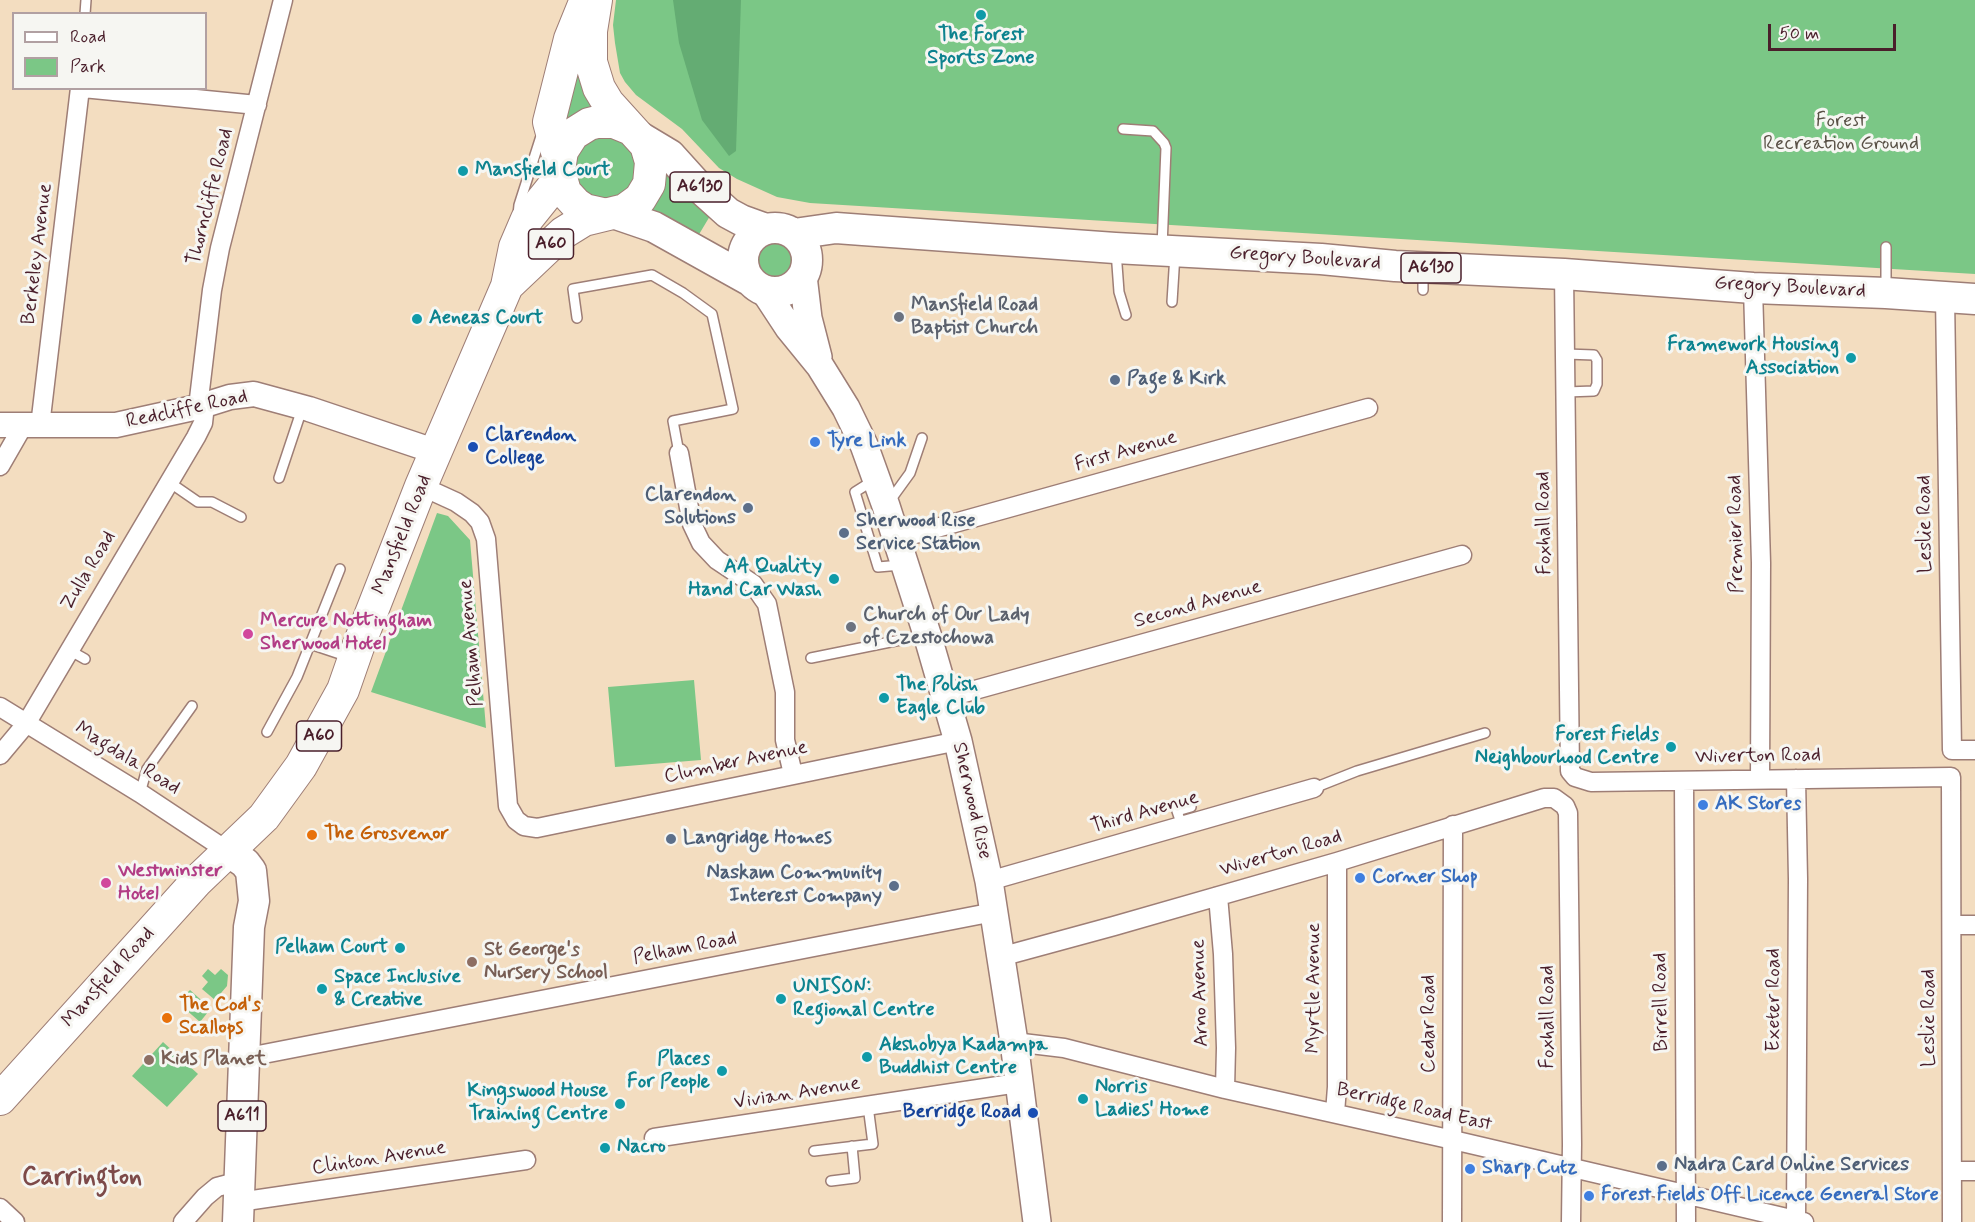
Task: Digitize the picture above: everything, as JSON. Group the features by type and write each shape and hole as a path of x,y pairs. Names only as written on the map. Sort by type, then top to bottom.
{"highway":[{"path":"586,0 570,39 549,122 565,192 585,210 608,214"},
{"name":"Mansfield Road","path":"507,286 563,233 584,220 634,204 649,184 651,162 646,145 608,103 599,88 591,62 591,31 596,0"},
{"name":"Mansfield Road","path":"0,1099 196,882 240,862 264,817 301,766 343,690 421,486 507,286 515,247 527,219 560,168 567,141 573,134 597,122 614,122 636,133"}],"main road":[{"name":"Gregory Boulevard","path":"636,133 670,155 722,209 793,250"},
{"path":"608,214 654,226 756,285"},
{"name":"Gregory Boulevard","path":"793,250 836,228 1115,248 1321,259 1423,278 1564,274 1753,288 1975,299"},
{"path":"756,285 742,263 746,245 758,232 793,250"},
{"name":"Gregory Boulevard","path":"756,285 781,292 797,284 793,250"},
{"name":"Sherwood Rise","path":"793,250 820,366"},
{"name":"Sherwood Rise","path":"756,285 820,366 846,408 864,445 876,478 927,634 958,741 989,881 1014,1042 1037,1222"},
{"name":"A611","path":"239,1202 249,927 233,889 240,862"}],"street":[{"name":"Thorncliffe Road","path":"201,406 212,290 220,248 283,0"},
{"name":"Berkeley Avenue","path":"21,426 82,90"},
{"path":"103,90 257,105"},
{"name":"Foxhall Road","path":"1564,274 1570,771"},
{"name":"Premier Road","path":"1753,288 1761,552 1760,779"},
{"name":"Leslie Road","path":"1945,297 1952,750 1975,750"},
{"name":"Redcliffe Road","path":"21,426 116,425 254,394 302,407 437,452"},
{"name":"Zulla Road","path":"0,754 26,723 169,482 203,423 201,406"},
{"name":"First Avenue","path":"897,539 1368,408"},
{"path":"0,466 21,426"},
{"path":"679,453 692,524 701,543 717,560 753,584 767,604 785,692 785,740 793,774"},
{"name":"Pelham Avenue","path":"421,486 456,502 472,513 480,522 486,539 508,806 516,820 524,826"},
{"name":"Second Avenue","path":"946,698 1462,555"},
{"name":"Magdala Road","path":"0,707 140,793 240,862"},
{"name":"Clumber Avenue","path":"524,826 537,828 958,741"},
{"name":"Wiverton Road","path":"1570,771 1575,777 1590,782 1952,777"},
{"name":"Leslie Road","path":"1952,777 1952,1222"},
{"name":"Exeter Road","path":"1796,779 1798,1222"},
{"name":"Birrell Road","path":"1684,781 1686,1222"},
{"name":"Third Avenue","path":"989,881 1314,788"},
{"name":"Wiverton Road","path":"1000,957 1337,862 1545,798 1554,798 1565,806 1568,813"},
{"name":"Foxhall Road","path":"1568,813 1572,1169 1570,1222"},
{"name":"Cedar Road","path":"1452,1222 1453,825"},
{"name":"Myrtle Avenue","path":"1335,1113 1337,862"},
{"name":"Arno Avenue","path":"1218,896 1223,954 1225,1089"},
{"name":"Pelham Road","path":"243,1058 994,912"},
{"path":"1952,925 1975,925"},
{"name":"Berridge Road East","path":"1014,1042 1064,1048 1225,1089 1686,1194 1798,1222"},
{"name":"Vivian Avenue","path":"654,1138 1018,1083"},
{"name":"Clinton Avenue","path":"183,1222 217,1187 239,1202 526,1160"},
{"path":"1953,1171 1975,1171"},
{"path":"0,1208 15,1222"}],"lane":[{"path":"515,247 519,205 558,81"},
{"path":"1123,129 1153,131 1166,148 1168,251 1172,302"},
{"path":"1886,247 1886,293"},
{"path":"1115,248 1119,292 1126,315"},
{"path":"577,318 573,289 652,275 683,293 712,314 733,409 673,420 679,453"},
{"path":"1566,354 1594,355 1597,360 1597,384 1594,391 1566,392"},
{"path":"279,478 302,407"},
{"path":"886,506 910,473 922,438"},
{"path":"876,478 855,492 878,567 904,565"},
{"path":"169,482 198,502 212,502 241,517"},
{"path":"267,732 284,702 310,644 340,569"},
{"path":"811,658 927,634"},
{"path":"310,644 354,658"},
{"path":"69,650 85,659"},
{"path":"140,793 147,768 192,706"},
{"path":"1314,788 1357,771 1485,733"},
{"path":"1182,826 1177,811 1191,807"},
{"path":"814,1151 873,1144 868,1106"},
{"path":"831,1181 855,1178 852,1146"}],"green space":[{"name":"Forest Recreation Ground","path":"616,0 1975,0 1975,274 810,203 777,197 719,168 682,129 636,95 625,82 620,73 613,25"},
{"path":"673,0 741,0 736,151 729,156 702,120 679,43"},
{"path":"576,45 605,113 559,127"},
{"path":"595,133 629,140 642,172 621,202 579,195 570,158"},
{"path":"663,167 710,216 698,236 644,207"},
{"path":"775,240 783,241 790,246 795,253 795,269 790,276 783,281 775,282 767,281 760,276 755,269 754,261 755,253 760,246 767,241"},
{"path":"437,513 448,516 470,540 486,728 371,692"},
{"path":"694,680 701,760 615,767 608,687"},
{"path":"208,969 215,975 221,969 228,975 227,986 215,1000 202,989 208,982 202,976"},
{"path":"190,990 209,1007 200,1022 184,1008 192,999 186,994"},
{"path":"163,1042 198,1074 167,1107 132,1076"}],"place":[{"name":"The Forest Sports Zone","path":"981,15"},
{"name":"Mansfield Court","path":"463,171"},
{"name":"Mansfield Road Baptist Church","path":"899,317"},
{"name":"Aeneas Court","path":"417,319"},
{"name":"Framework Housing Association","path":"1851,358"},
{"name":"Page & Kirk","path":"1115,380"},
{"name":"Tyre Link","path":"815,442"},
{"name":"Clarendon College","path":"473,447"},
{"name":"Clarendon Solutions","path":"748,508"},
{"name":"Sherwood Rise Service Station","path":"844,533"},
{"name":"AA Quality Hand Car Wash","path":"834,579"},
{"name":"Church of Our Lady of Czestochowa","path":"851,627"},
{"name":"Mercure Nottingham Sherwood Hotel","path":"248,634"},
{"name":"The Polish Eagle Club","path":"884,698"},
{"name":"Forest Fields Neighbourhood Centre","path":"1671,747"},
{"name":"AK Stores","path":"1703,805"},
{"name":"The Grosvenor","path":"312,835"},
{"name":"Langridge Homes","path":"671,839"},
{"name":"Corner Shop","path":"1360,878"},
{"name":"Westminster Hotel","path":"106,883"},
{"name":"Naskam Community Interest Company","path":"894,886"},
{"name":"Pelham Court","path":"400,948"},
{"name":"St George's Nursery School","path":"472,962"},
{"name":"Space Inclusive & Creative","path":"322,989"},
{"name":"UNISON: Regional Centre","path":"781,999"},
{"name":"The Cod's Scallops","path":"167,1018"},
{"name":"Akshobya Kadampa Buddhist Centre","path":"867,1057"},
{"name":"Kids Planet","path":"149,1060"},
{"name":"Places For People","path":"722,1071"},
{"name":"Norris Ladies' Home","path":"1083,1099"},
{"name":"Kingswood House Training Centre","path":"620,1104"},
{"name":"Berridge Road","path":"1033,1113"},
{"name":"Nacro","path":"605,1148"},
{"name":"Nadra Card Online Services","path":"1662,1166"},
{"name":"Sharp Cutz","path":"1470,1169"},
{"name":"Forest Fields Off Licence General Store","path":"1589,1196"}],"district":[{"name":"Carrington","path":"82,1179"}]}
